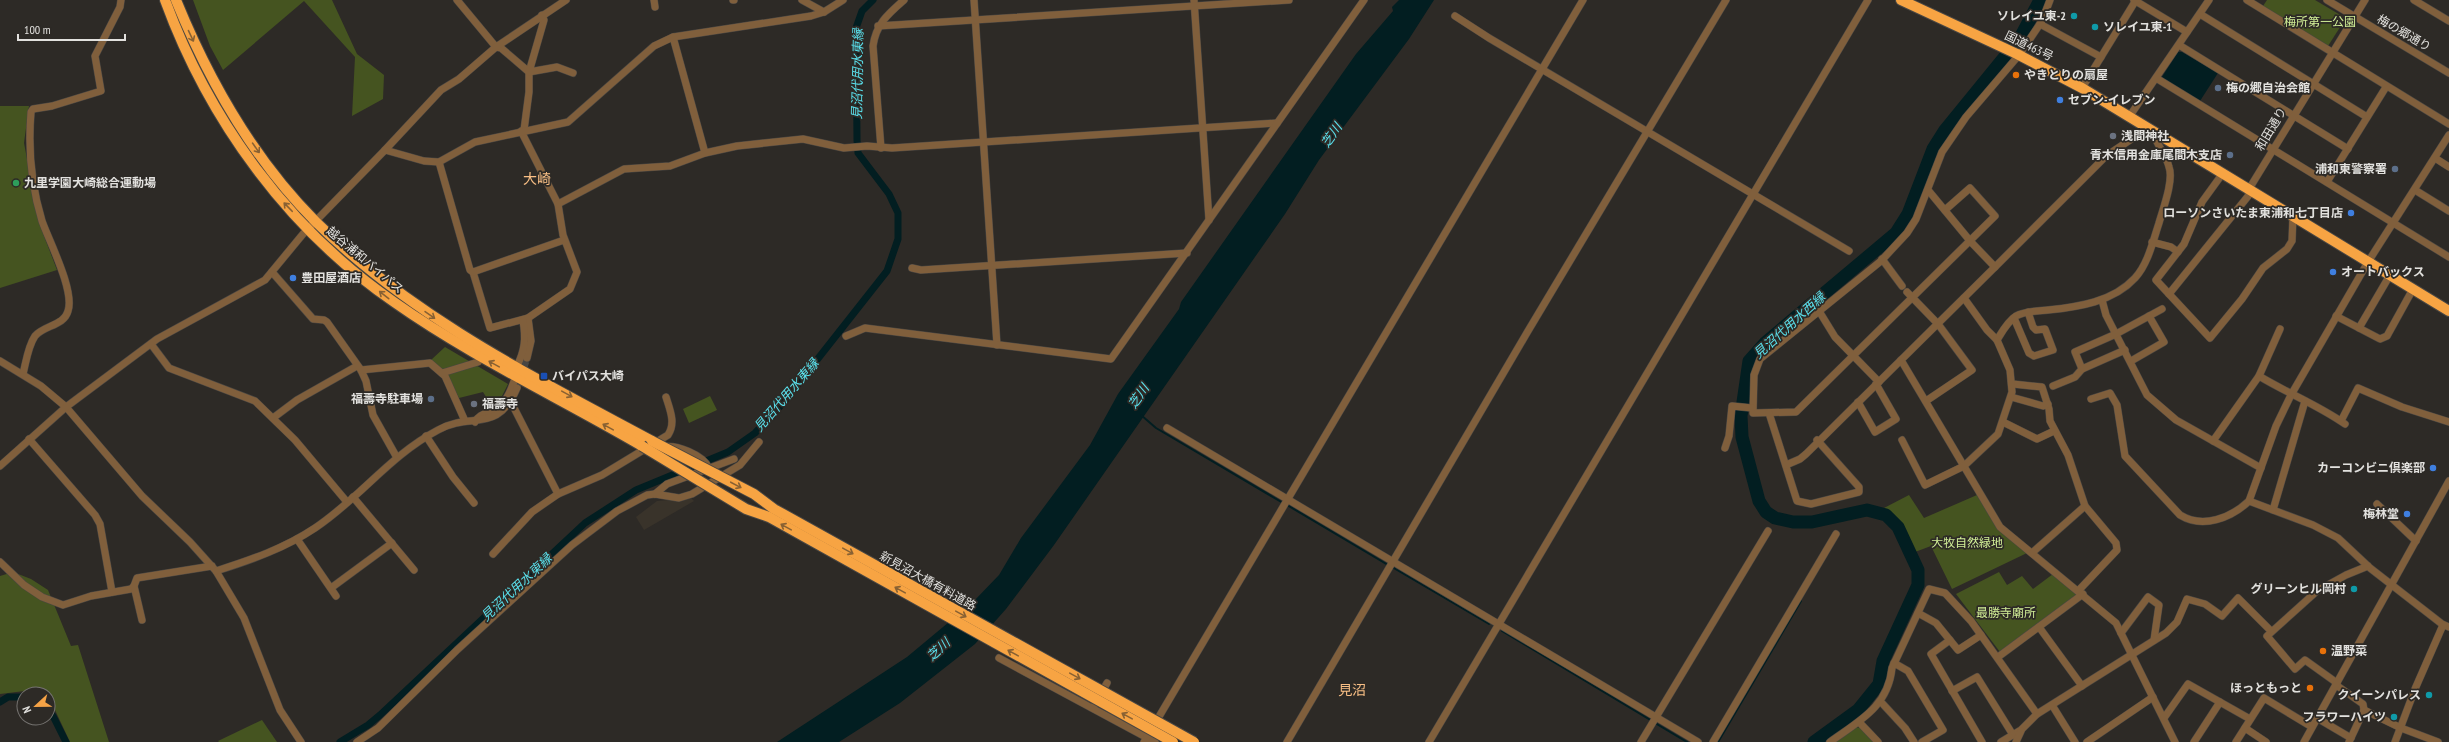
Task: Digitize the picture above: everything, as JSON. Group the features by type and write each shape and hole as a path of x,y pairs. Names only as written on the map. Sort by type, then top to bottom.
{"highway":[{"name":"越谷浦和バイパス","path":"165,0 189,58 226,124 266,182 312,225 434,318 516,371 648,445"},
{"name":"越谷浦和バイパス","path":"176,0 193,39 232,113 312,225"},
{"name":"国道463号","path":"1901,0 2018,54 2082,88 2449,311"},
{"name":"新見沼大橋有料道路","path":"648,445 746,509 769,517 1173,742"},
{"name":"新見沼大橋有料道路","path":"648,445 754,494 774,509 1194,742"}],"street":[{"path":"23,374 36,335 64,319 68,312 70,303 62,269 42,220 35,189 28,144 31,112 33,109 52,106 101,91 95,56 120,7 121,0"},
{"path":"457,0 496,47 501,48 529,72"},
{"path":"0,466 66,407 151,344 265,280 312,225 442,90 459,79 496,47 542,15 556,2 566,0"},
{"path":"802,0 824,12"},
{"path":"385,150 439,162 475,142 568,122 654,46 673,37 824,12 843,0"},
{"path":"881,148 873,46 878,26 904,0"},
{"path":"974,0 997,345"},
{"path":"878,26 1194,3 1289,0"},
{"path":"846,336 865,328 1111,360 1364,0"},
{"path":"1145,740 1583,0"},
{"path":"1287,742 1392,562 1726,0"},
{"path":"1429,742 1868,0"},
{"path":"1945,210 1970,188 1996,216 1796,412 1753,413 1750,408 1754,375 1760,359 1882,259 1907,233 1916,219 1942,152 1966,117 2018,54 2040,24 2050,0"},
{"path":"2082,88 2135,0 2187,32"},
{"path":"2129,117 2209,0"},
{"path":"2246,0 2449,124"},
{"name":"梅の郷通り","path":"2327,0 2449,73"},
{"name":"和田通り","path":"2169,294 2249,195 2249,189 2272,149 2331,51 2365,0"},
{"path":"2414,0 2449,21"},
{"path":"1194,3 1209,220"},
{"path":"2200,14 2367,117"},
{"path":"439,162 470,270 473,272 490,328 525,319 574,284 577,272 564,240 558,204 522,131 529,92 529,72 544,20 542,15"},
{"path":"1455,16 1849,251"},
{"path":"2040,24 2101,56"},
{"path":"673,37 705,153"},
{"path":"2179,45 2348,149"},
{"path":"529,72 557,67 573,73"},
{"path":"2156,78 2449,257"},
{"path":"2327,182 2386,86"},
{"path":"558,204 624,169 641,166 670,166 705,153 737,146 803,139 852,148 863,146 881,148 1277,123"},
{"path":"1786,465 1800,459 1817,440 1938,324 2106,156 2148,128"},
{"path":"1997,340 2014,318 2028,312 2073,308 2102,300 2127,286 2136,277 2143,266 2164,207 2170,174 2170,168 2157,142 2159,135"},
{"path":"2092,399 2110,393 2117,405 2125,456 2180,515 2190,521 2216,520 2231,515 2249,501 2276,426 2291,395 2368,262 2449,135"},
{"path":"2435,158 2449,167"},
{"path":"2223,173 2202,202 2178,252 2156,280 2210,338 2242,300 2263,268 2287,249 2292,241 2293,216"},
{"path":"1928,190 1971,242 1995,266"},
{"path":"2415,190 2449,211"},
{"path":"473,272 564,240"},
{"path":"2152,242 2171,247 2178,252"},
{"path":"912,268 921,270 1187,252"},
{"path":"1882,259 1904,289 1938,324 1972,370 1926,401"},
{"path":"272,272 313,319 324,320 327,322 359,368 366,381 373,415 396,456"},
{"path":"2359,328 2390,275"},
{"path":"2336,316 2380,339 2387,336 2413,290"},
{"path":"1902,440 1925,485 1964,466 1998,434 2011,397 2013,384 2010,370 1997,340 1986,330 1964,298"},
{"path":"2102,300 2106,315 2131,361 2147,395 2176,420 2260,468"},
{"path":"2082,369 2075,352 2116,334 2162,309"},
{"path":"1819,312 1835,337 1877,383 1896,419 1875,432 1858,402"},
{"path":"2014,318 2029,353 2034,356 2053,350 2045,329 2036,330 2033,327 2028,312"},
{"path":"2131,361 2164,342 2149,316"},
{"path":"474,422 477,417 500,406 508,395 525,346 525,319"},
{"path":"525,319 531,341 527,358"},
{"path":"2213,441 2259,376 2280,329"},
{"path":"151,344 169,368 255,401 313,459 392,544 414,570"},
{"path":"2053,386 2076,377 2082,369 2125,350"},
{"path":"1901,360 2000,527 2081,592 2116,623 2175,742"},
{"path":"0,361 23,374 66,407 142,496 190,542 214,568 244,618 280,710 301,742"},
{"path":"442,373 478,362"},
{"path":"273,418 297,400 359,368 430,363 442,373 457,399 465,421"},
{"path":"2259,376 2291,395 2343,422 2358,388 2402,407 2449,422"},
{"path":"1998,658 2039,627 2081,592 2117,550 2116,543 2085,506 2068,455 2054,430 2048,404 2042,388 2013,384"},
{"path":"142,620 134,586 137,578 214,568 254,559 297,539 316,528 396,456 426,436 450,423 465,421 474,422 496,416 511,402 517,388"},
{"path":"493,554 532,512 558,494 602,475 648,445 668,435 672,428 673,420 666,397"},
{"path":"2011,397 2043,406 2048,404"},
{"path":"2273,510 2305,401"},
{"path":"511,402 558,494"},
{"path":"1725,448 1730,436 1732,406 1750,408"},
{"path":"1769,413 1797,501 1811,504 1859,492 1859,487 1817,440"},
{"path":"2003,422 2037,439 2054,430"},
{"path":"1167,428 1698,742"},
{"path":"426,436 453,477 474,502"},
{"path":"30,439 95,514 100,524 112,592"},
{"path":"357,742 378,728 457,650 578,540 617,511 642,497 655,494 678,498 692,494 740,465 759,442"},
{"path":"648,445 676,446 702,460 708,468"},
{"path":"655,494 666,484 734,458"},
{"path":"2304,742 2449,481"},
{"path":"2249,501 2334,536 2357,553 2368,566 2446,626 2395,742"},
{"path":"2377,504 2416,540"},
{"path":"2032,552 2085,506"},
{"path":"1641,742 1768,531"},
{"path":"1713,742 1836,534"},
{"path":"297,539 336,596"},
{"path":"331,588 392,544"},
{"path":"0,562 24,585 42,597 63,605 112,592 131,589 134,586"},
{"path":"2317,718 2350,740 2364,710 2362,704 2305,660 2295,669 2266,636 2270,630 2317,591 2346,574 2368,566"},
{"path":"1830,742 1859,722 1881,702 1890,683 1894,663 1929,589 1945,593 1981,635 2037,714"},
{"path":"2121,633 2148,597 2159,605 2154,640"},
{"path":"2001,742 2015,738 2037,714 2154,640 2177,622 2187,599 2205,604 2222,616 2238,598 2270,630"},
{"path":"1918,613 1936,623 1958,650 1981,635"},
{"path":"2039,627 2082,686"},
{"path":"1950,640 1931,654 1982,742"},
{"path":"999,658 1092,708 1145,740 1155,742"},
{"path":"1894,663 1908,671 1943,730 1922,742"},
{"path":"1952,691 1977,677 2015,738"},
{"path":"1092,708 1107,683"},
{"path":"2164,718 2188,684 2250,719"},
{"path":"2087,742 2153,696"},
{"path":"2236,742 2264,698 2312,727"},
{"path":"1881,702 1905,728 1914,742"},
{"path":"2194,742 2220,702"},
{"path":"2052,705 2075,742"},
{"path":"2364,710 2400,728 2438,742"},
{"path":"1859,722 1878,742"},
{"path":"2245,728 2266,742"}],"shaded area":[{"path":"691,498 694,501 644,530 636,517 657,501"}],"green space":[{"path":"193,0 332,0 357,54 384,75 383,99 352,116 355,57 304,1 223,70 210,46"},
{"name":"梅所第一公園","path":"2267,0 2315,0 2342,16 2344,21 2328,46 2263,6"},
{"name":"九里学園大崎総合運動場","path":"0,106 29,106 24,143 39,223 57,270 0,288"},
{"path":"445,347 508,384 502,396 488,400 483,392 459,398 447,374 431,360"},
{"path":"710,396 717,410 689,423 683,409"},
{"name":"大牧自然緑地","path":"1909,495 1924,518 1977,495 1995,524 2027,553 1952,589 1931,546 1915,552 1903,528 1884,508"},
{"path":"13,572 31,579 48,590 71,646 78,645 109,742 70,742 56,712 56,686 16,686 16,692 0,694 0,576"},
{"name":"最勝寺廟所","path":"1999,572 2007,585 2022,576 2033,589 2053,574 2077,595 2000,652 1956,594"},
{"path":"262,720 277,742 218,741"},
{"path":"1856,727 1860,728 1873,742 1834,742"}],"water":[{"name":"芝川","path":"1399,0 1434,0 1409,39 1319,160 1285,214 1054,545 1006,609 975,644 900,703 839,742 777,742 907,657 973,602 999,575 1021,538 1090,445 1118,394 1179,309 1181,302 1356,54 1393,11 1392,7"},
{"path":"2178,52 2182,52 2218,73 2200,101 2163,80 2162,77"}],"waterway":[{"name":"見沼代用水東縁","path":"340,742 368,725 380,715 585,523 636,490 728,452 755,433 783,403 887,271 898,239 898,213 889,194 858,153 857,140 856,28 862,11 873,0"},
{"name":"見沼代用水西縁","path":"1814,742 1858,710 1879,684 1883,661 1918,585 1918,570 1898,527 1886,515 1867,510 1812,522 1793,522 1775,518 1766,512 1759,501 1742,437 1741,416 1749,361 1765,343 1896,233 1908,214 1933,149 1945,130 2020,38 2040,0"},
{"name":"芝川","path":"1141,415 1156,428 1283,503"},
{"path":"1287,505 1388,565"},
{"path":"1392,567 1489,624"},
{"path":"1718,742 1801,601"},
{"path":"1502,631 1652,721"},
{"name":"見沼代用水東縁","path":"0,702 8,697 16,697"},
{"name":"見沼代用水東縁","path":"56,722 66,742"},
{"path":"1655,723 1687,742"}],"tunnel":[{"path":"517,388 527,358"}],"place":[{"name":"ソレイユ東-2","path":"2074,16"},
{"name":"ソレイユ東-1","path":"2095,27"},
{"name":"やきとりの扇屋","path":"2016,75"},
{"name":"梅の郷自治会館","path":"2218,88"},
{"name":"セブン-イレブン","path":"2060,100"},
{"name":"浅間神社","path":"2113,136"},
{"name":"青木信用金庫尾間木支店","path":"2230,155"},
{"name":"浦和東警察署","path":"2395,169"},
{"name":"九里学園大崎総合運動場","path":"16,183"},
{"name":"ローソンさいたま東浦和七丁目店","path":"2351,213"},
{"name":"オートバックス","path":"2333,272"},
{"name":"豊田屋酒店","path":"293,278"},
{"name":"バイパス大崎","path":"544,376"},
{"name":"福壽寺駐車場","path":"431,399"},
{"name":"福壽寺","path":"474,404"},
{"name":"カーコンビニ倶楽部","path":"2433,468"},
{"name":"梅林堂","path":"2407,514"},
{"name":"グリーンヒル岡村","path":"2354,589"},
{"name":"温野菜","path":"2323,651"},
{"name":"ほっともっと","path":"2310,688"},
{"name":"クイーンパレス","path":"2429,695"},
{"name":"フラワーハイツ","path":"2394,717"}],"district":[{"name":"大崎","path":"537,179"},
{"name":"見沼","path":"1352,690"}]}
